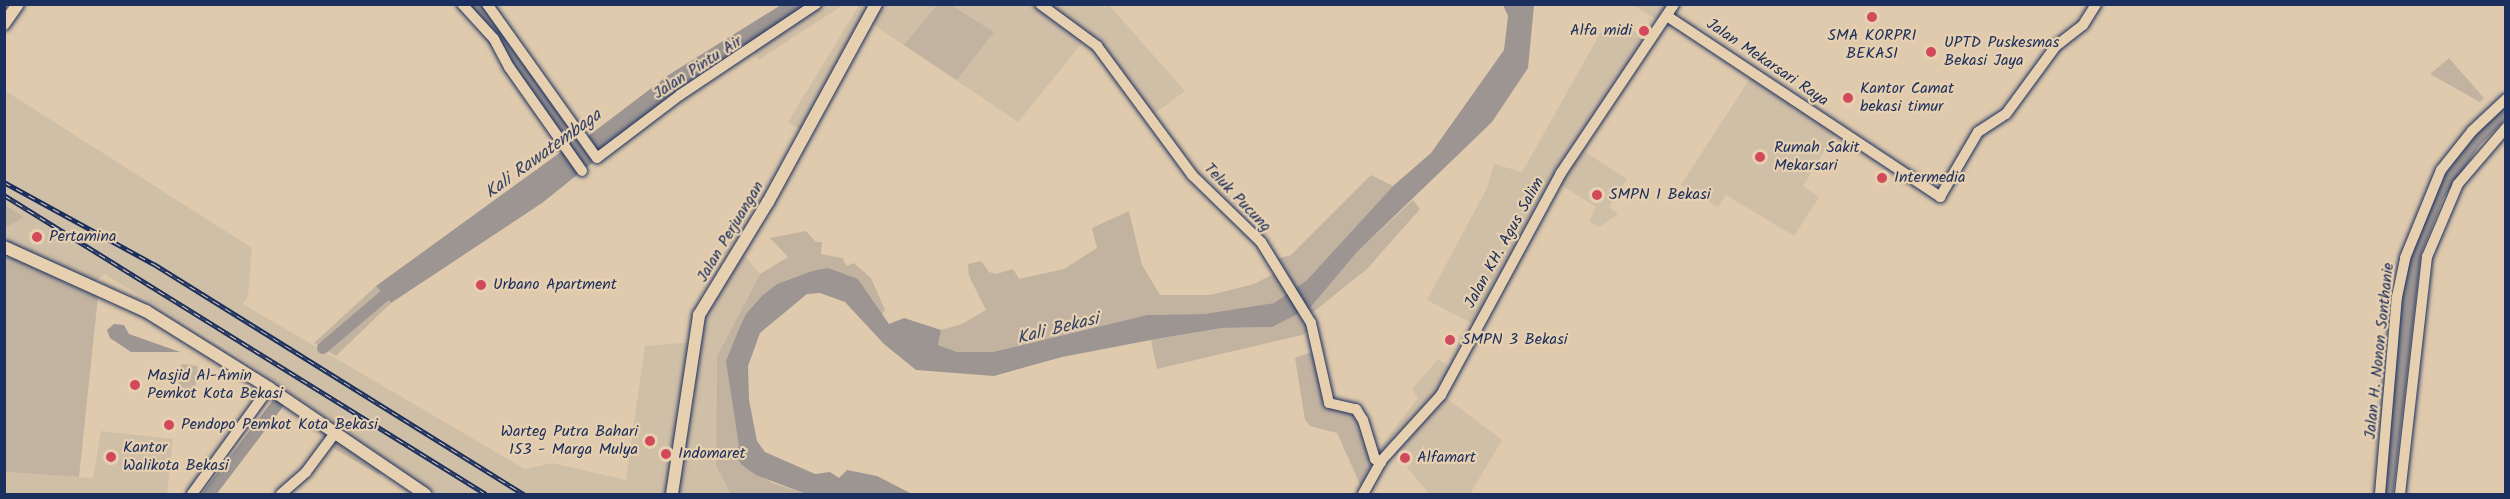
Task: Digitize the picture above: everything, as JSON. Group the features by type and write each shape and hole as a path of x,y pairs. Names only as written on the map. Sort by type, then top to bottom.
{"main road":[{"path":"4,10 9,4"},
{"path":"4,24 18,4"},
{"name":"Jalan Perjuangan","path":"672,495 699,315 768,202 876,4"},
{"path":"4,247 146,311 269,387 425,495"},
{"path":"4,256 48,266"}],"street":[{"path":"462,4 494,39 582,171"},
{"path":"487,4 583,140 566,149"},
{"name":"Jalan Pintu Air","path":"583,140 594,154 816,4"},
{"name":"Teluk Pucung","path":"1040,4 1097,46 1192,175 1261,242 1307,317 1329,403 1356,409 1363,420 1375,459 1381,462"},
{"name":"Jalan KH. Agus Salim","path":"1363,495 1381,462 1441,395 1561,173 1674,4"},
{"name":"Jalan Mekarsari Raya","path":"1667,16 1940,197 1978,132 2006,114 2056,46 2083,25 2096,4"},
{"name":"Jalan H. Nonon Sonthanie","path":"2380,495 2397,305 2405,258 2441,170 2472,131 2505,99"},
{"name":"Jalan H. Nonon Sonthanie","path":"2400,495 2427,257 2458,184 2505,128"},
{"path":"192,495 269,387"},
{"path":"281,495 306,472 335,433"}],"shaded area":[{"path":"1100,4 1105,8 1109,5 1185,91 1151,116 1087,37 1018,122 868,21 806,133 788,122 859,5"},
{"path":"1631,4 1674,5 1661,22"},
{"path":"462,5 487,5 583,140 670,74 781,5 816,5 637,127 542,203 391,303 376,286 565,149"},
{"path":"816,5 843,5 759,60 751,51"},
{"path":"937,5 951,5 994,32 957,80 904,45"},
{"path":"1503,5 1534,5 1528,68 1492,122 1357,252 1310,308 1272,327 1222,328 1156,339 1062,357 994,376 916,370 884,344 845,302 820,293 807,294 760,333 748,366 749,400 757,441 765,452 815,474 830,472 839,478 847,470 877,476 912,494 806,494 756,475 742,465 734,454 739,446 726,361 739,329 746,314 762,296 777,284 812,271 828,268 858,279 889,324 904,318 941,330 938,345 957,352 993,352 1147,315 1204,314 1274,303 1307,280 1393,186 1431,153 1504,50 1508,16"},
{"path":"1621,22 1646,40 1602,101 1603,113 1595,127 1574,144 1557,170 1477,326 1427,300 1487,188 1494,164 1522,172 1601,32 1611,38"},
{"path":"2449,58 2484,98 2480,102 2430,74"},
{"name":"Rumah Sakit Mekarsari","path":"1754,72 1838,129 1803,186 1819,197 1794,236 1726,195 1718,207 1681,185"},
{"path":"4,90 252,248 248,296 243,304 525,469 552,463 626,480 645,346 695,342 699,315 740,250 760,274 717,356 716,466 731,494 436,494 221,344 104,274 93,284 5,248 5,228 24,217 5,205"},
{"path":"2505,106 2505,120 2480,145 2443,199 2421,254 2393,494 2384,494 2401,300 2409,261 2443,177 2468,142"},
{"name":"SMPN 1 Bekasi","path":"1582,150 1627,179 1609,207 1618,214 1600,227 1589,221 1596,207 1560,184"},
{"path":"1371,175 1393,186 1307,280 1274,303 1204,314 1147,315 993,352 957,352 938,345 941,330 962,324 986,310 969,276 968,264 981,261 989,272 996,274 1013,269 1019,279 1064,269 1097,248 1092,228 1129,211 1142,265 1160,295 1210,295 1254,284 1279,271 1272,260 1291,255"},
{"path":"1413,200 1420,209 1367,269 1307,317 1312,328 1302,335 1157,369 1151,340 1222,328 1272,327 1310,308 1357,252"},
{"path":"5,205 24,217 5,228"},
{"path":"806,231 816,242 822,242 821,254 842,258 847,266 854,263 871,278 885,310 882,314 858,279 812,271 777,284 746,314 742,465 773,483 806,494 731,494 716,466 717,356 760,274 788,257 770,238"},
{"path":"4,256 49,266 99,287 79,477 5,472"},
{"path":"376,286 391,303 336,356 314,343"},
{"path":"114,324 124,325 129,334 180,352 131,352 110,338 107,330"},
{"path":"1317,350 1327,397 1350,406 1381,462 1364,493 1337,433 1310,426 1305,420 1295,358"},
{"path":"1438,359 1455,371 1442,395 1502,440 1470,494 1429,494 1392,449 1384,457 1375,454 1418,398 1412,389"},
{"path":"181,364 198,366 194,399 177,397"},
{"path":"101,431 173,439 167,494 5,494 5,472 93,478"},
{"path":"335,433 385,473 379,475 328,445"}],"waterway":[{"name":"Kali Rawatembaga","path":"323,348 397,285"},
{"name":"Kali Rawatembaga","path":"209,494 279,402"}],"railway":[{"path":"4,182 154,264 524,494"},
{"path":"4,195 486,494"}],"place":[{"name":"SMA KORPRI BEKASI","path":"1872,17"},
{"name":"Alfa midi","path":"1644,31"},
{"name":"UPTD Puskesmas Bekasi Jaya","path":"1931,52"},
{"name":"Kantor Camat bekasi timur","path":"1848,98"},
{"name":"Rumah Sakit Mekarsari","path":"1760,157"},
{"name":"Intermedia","path":"1882,178"},
{"name":"SMPN 1 Bekasi","path":"1597,195"},
{"name":"Pertamina","path":"37,237"},
{"name":"Urbano Apartment","path":"481,285"},
{"name":"SMPN 3 Bekasi","path":"1450,340"},
{"name":"Masjid Al-Amin Pemkot Kota Bekasi","path":"135,385"},
{"name":"Pendopo Pemkot Kota Bekasi","path":"169,425"},
{"name":"Warteg Putra Bahari 153 - Marga Mulya","path":"650,441"},
{"name":"Indomaret","path":"666,454"},
{"name":"Kantor Walikota Bekasi","path":"111,457"},
{"name":"Alfamart","path":"1405,458"}],"water label":[{"name":"Kali Bekasi","path":"1058,330"}]}
